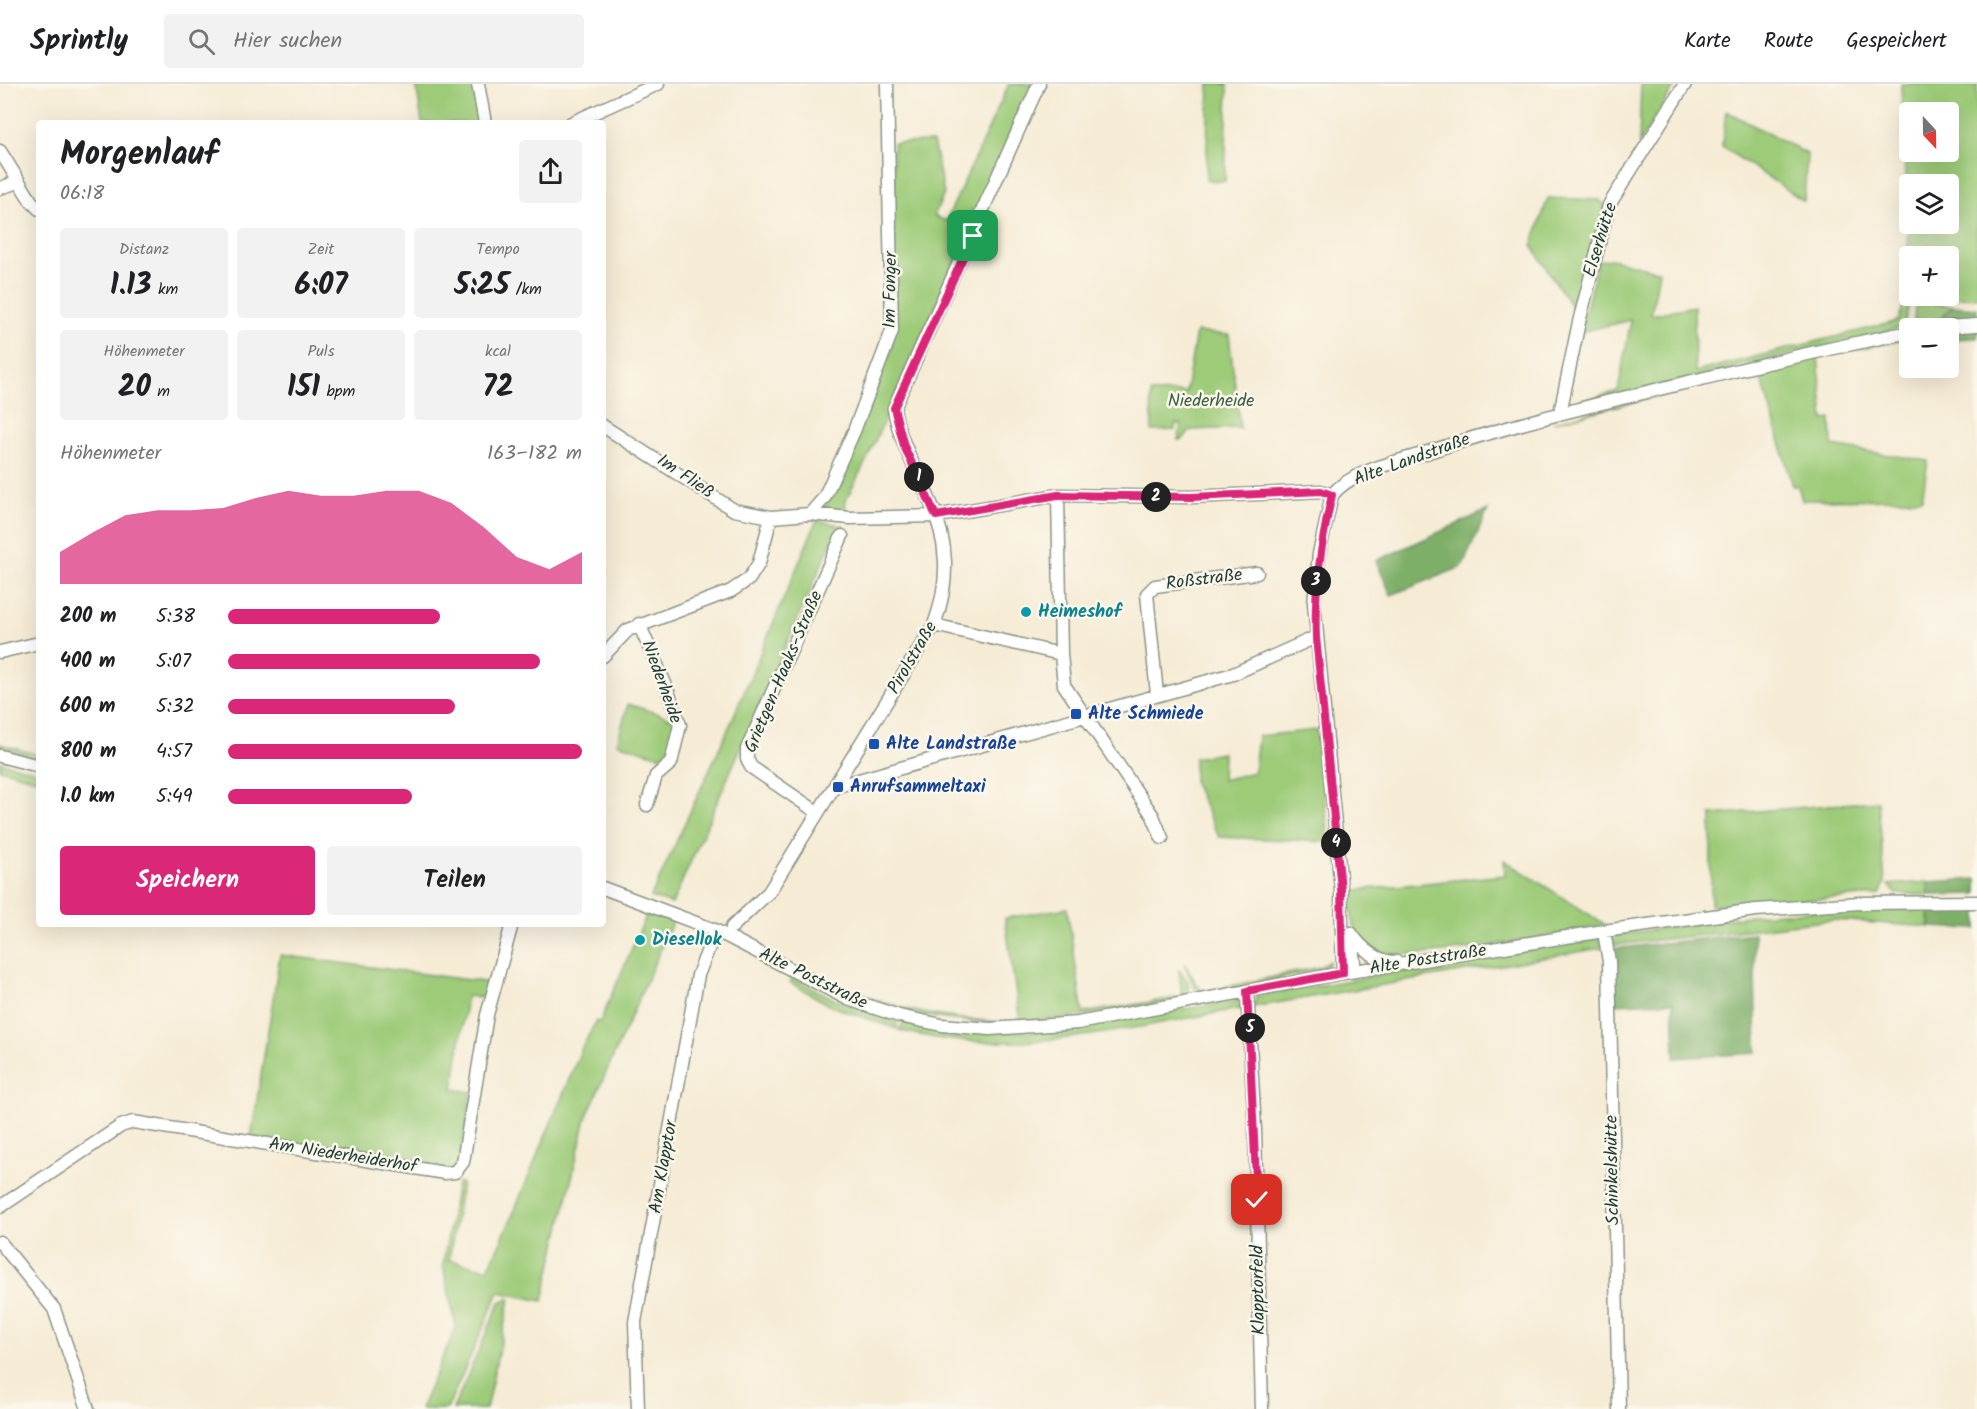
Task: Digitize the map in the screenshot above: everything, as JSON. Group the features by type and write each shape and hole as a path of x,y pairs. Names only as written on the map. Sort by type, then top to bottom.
{"street":[{"path":"478,84 484,120"},
{"path":"578,120 658,84"},
{"name":"Im Fonger","path":"810,514 824,498 863,409 892,331 887,84"},
{"name":"Pirolstraße","path":"834,787 934,625 946,580 945,554 936,516 904,446 894,408 1039,84"},
{"name":"Elserhütte","path":"1560,413 1579,322 1609,205 1684,84"},
{"path":"0,152 18,182 36,205"},
{"path":"0,188 18,182"},
{"path":"1959,326 1977,325"},
{"name":"Alte Landstraße","path":"1341,889 1316,637 1318,565 1332,495 1337,489 1358,477 1386,466 1455,443 1560,413 1836,346 1899,334"},
{"name":"Im Fließ","path":"606,428 734,510 771,517"},
{"path":"771,517 810,514 850,518 936,516 1058,495 1191,497 1321,491 1332,495"},
{"path":"1058,495 1061,654 1064,685 1153,816 1162,838"},
{"name":"Niederheide","path":"606,653 627,630 731,591 749,579 759,563 771,517"},
{"name":"Grietgen-Haaks-Straße","path":"817,812 751,767 747,759 747,749 842,536"},
{"name":"Roßstraße","path":"1157,694 1147,594 1155,586 1257,573"},
{"name":"Niederheide","path":"639,624 680,725 671,763 656,776 648,805"},
{"path":"934,625 1061,654"},
{"path":"727,930 769,892 834,787 1233,674 1316,637"},
{"path":"0,652 36,644"},
{"path":"0,756 34,765"},
{"name":"Alte Poststraße","path":"606,889 727,930 848,999 899,1016 942,1025 990,1029 1078,1023 1349,972 1604,931 1756,910 1860,903 1977,902"},
{"path":"1341,889 1351,933 1349,972"},
{"path":"1341,889 1349,972"},
{"name":"Am Niederheiderhof","path":"0,1207 121,1126 133,1122 445,1173 455,1172 463,1162 487,1015 511,927"},
{"name":"Am Klapptor","path":"638,1409 635,1322 698,975 712,937 727,930"},
{"name":"Schinkelshütte","path":"1604,931 1609,962 1619,1409"},
{"path":"1351,933 1362,949 1390,963 1425,960"},
{"name":"Klapptorfeld","path":"1247,991 1255,1130 1262,1409"},
{"path":"0,1242 54,1309 88,1409"}],"green space":[{"path":"416,84 474,84 480,120 422,120"},
{"path":"1009,84 1034,84 868,457 846,500 845,511 824,509 892,346 893,143 933,142 944,194 934,216 946,221"},
{"path":"1209,84 1228,84 1225,181 1206,180"},
{"path":"1641,84 1676,84 1639,143"},
{"path":"1901,84 1977,84 1977,298 1959,297 1959,246 1908,246 1908,234 1959,234 1959,174 1905,174 1905,162 1959,162 1959,102 1902,102"},
{"path":"1726,111 1807,154 1804,201 1722,147"},
{"path":"1548,198 1600,200 1605,206 1578,310 1573,309 1532,246"},
{"path":"1611,259 1659,271 1651,315 1694,306 1695,372 1898,321 1899,318 1899,328 1572,407 1565,405 1618,391 1631,320 1580,332 1598,261"},
{"path":"1903,306 1909,306 1906,318 1899,318"},
{"path":"1953,306 1944,318 1914,318 1915,308"},
{"path":"1953,306 1977,308 1977,320 1959,321 1959,318 1944,318"},
{"path":"1977,328 1977,338 1959,339 1959,329"},
{"name":"Niederheide","path":"1196,332 1229,335 1240,428 1191,430 1183,439 1178,440 1181,424 1175,424 1175,430 1152,431 1151,393 1186,392"},
{"path":"1899,336 1899,341 1818,357 1824,420 1831,419 1832,446 1928,461 1922,499 1802,500 1798,486 1793,486 1759,371 1553,422 1818,354"},
{"path":"1488,510 1462,567 1391,595 1376,561"},
{"path":"817,520 839,525 672,904 651,897 730,725"},
{"path":"628,704 672,718 677,727 669,750 660,756 617,743"},
{"path":"1317,730 1329,842 1219,837 1194,783 1194,758 1223,753 1222,780 1254,772 1258,736"},
{"path":"0,744 36,754 36,758 0,748"},
{"path":"0,762 36,771 36,779 0,769"},
{"path":"1878,801 1885,882 1880,895 1762,903 1761,900 1711,906 1711,815"},
{"path":"1504,860 1606,925 1442,952 1381,953 1366,947 1361,941 1353,921 1348,891 1505,875"},
{"path":"1977,879 1977,894 1929,895 1928,882"},
{"path":"1928,882 1929,895 1897,894 1888,885"},
{"path":"1067,908 1083,1013 1182,997 1179,970 1188,981 1188,992 1180,1000 1060,1019 1020,1022 1005,918"},
{"path":"1929,909 1930,927 1834,920 1612,945 1616,935 1754,915 1825,910"},
{"path":"1929,909 1977,910 1977,929 1930,927"},
{"path":"645,911 673,921 586,1118 543,1301 499,1292 447,1409 420,1409 456,1327 443,1265 457,1183 462,1183 449,1260 488,1269 582,1048 596,1021 600,1022 646,916"},
{"path":"1754,933 1757,1053 1675,1058 1673,1002 1614,1004 1612,949"},
{"path":"1599,938 1602,948 1253,1007 1257,996"},
{"path":"280,955 491,983 487,998 467,996 453,1089 472,1092 459,1167 453,1171 251,1138"},
{"path":"1330,961 1325,969 1208,994 1195,988 1184,963 1200,989 1207,991 1320,967"},
{"path":"817,977 868,997 916,1011 965,1019 1008,1022 942,1019 902,1011 856,997"},
{"path":"793,978 834,999 897,1022 897,1029 831,1006 790,982"},
{"path":"1242,1000 1245,1008 1116,1031 1028,1041 985,1042 941,1039 899,1030 903,1023 955,1032 1035,1032"},
{"path":"510,1299 486,1409 453,1409 500,1302"}],"place":[{"name":"Heimeshof","path":"1026,612"},
{"name":"Alte Schmiede","path":"1076,714"},
{"name":"Alte Landstraße","path":"874,744"},
{"name":"Anrufsammeltaxi","path":"838,787"},
{"name":"Diesellok","path":"640,940"}],"route":[{"path":"973,236 919,356 897,397 894,408 897,427 904,446 936,516 1006,502 1058,495 1191,497 1321,491 1332,495 1319,554 1314,603 1341,889 1343,973 1247,991 1250,1016 1257,1200"}]}
